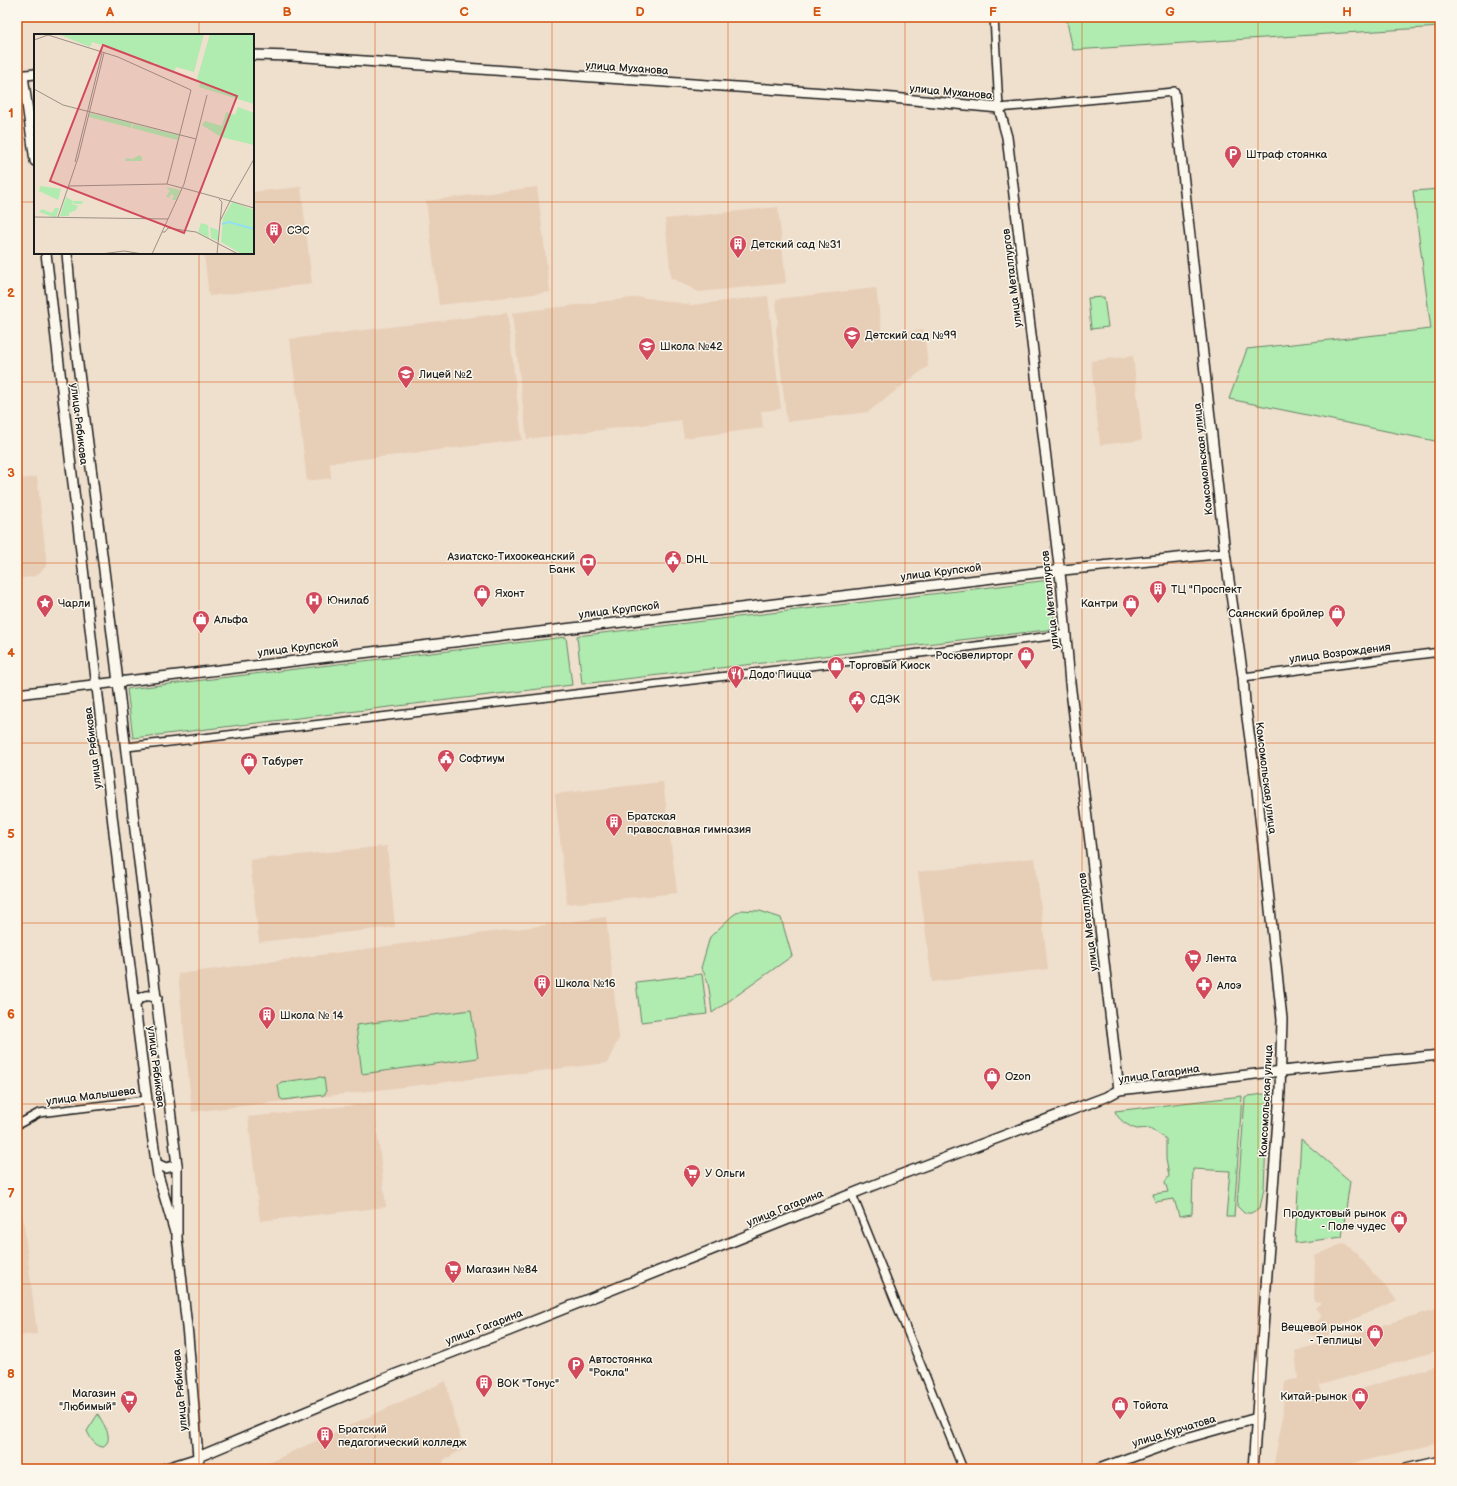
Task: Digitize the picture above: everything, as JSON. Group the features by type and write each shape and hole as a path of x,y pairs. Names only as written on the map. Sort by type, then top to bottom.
{"street":[{"path":"994,17 999,108 1174,92"},
{"name":"улица Муханова","path":"254,55 292,56 882,97 999,108"},
{"path":"34,74 20,76 34,155"},
{"name":"Комсомольская улица","path":"1174,92 1225,553 1243,677 1282,1019 1282,1071 1253,1469"},
{"name":"улица Металлургов","path":"999,108 1007,137 1059,570 1070,684 1119,1090"},
{"name":"улица Рябикова","path":"46,254 147,1100 158,1175 177,1238"},
{"name":"улица Рябикова","path":"67,254 74,333 177,1164 177,1238 188,1336 199,1469"},
{"name":"улица Крупской","path":"17,694 1059,570 1225,553"},
{"path":"126,748 937,651 1066,634"},
{"name":"улица Возрождения","path":"1243,677 1440,652"},
{"path":"136,1002 142,996 150,995 157,998"},
{"name":"улица Гагарина","path":"160,1469 198,1457 396,1374 518,1328 852,1194 1119,1090 1282,1071 1440,1055"},
{"name":"улица Малышева","path":"17,1125 39,1113 147,1100"},
{"path":"157,1164 166,1168 177,1164"},
{"path":"852,1194 963,1469"},
{"name":"улица Курчатова","path":"1099,1469 1176,1441 1257,1418"},
{"path":"1406,1469 1440,1461"}],"shaded area":[{"path":"301,187 312,284 209,296 204,254 254,254 254,192"},
{"path":"537,187 550,292 439,305 426,201"},
{"path":"778,207 786,283 699,292 671,278 665,219"},
{"name":"Детский сад №99","path":"876,288 882,334 924,330 928,366 868,412 787,422 776,330 778,321 776,299"},
{"name":"Школа №42","path":"768,296 781,409 761,411 763,428 684,438 681,420 527,439 512,313 640,297 692,305"},
{"name":"Лицей №2","path":"507,313 522,440 330,463 331,478 307,481 290,339"},
{"path":"1133,356 1142,440 1100,445 1091,361"},
{"path":"37,477 47,565 36,576 17,579 17,479"},
{"path":"663,782 677,893 567,904 555,794"},
{"path":"387,846 395,927 259,942 250,860"},
{"path":"1035,858 1048,969 932,982 918,872"},
{"path":"606,917 619,1038 607,1063 192,1112 178,974"},
{"path":"374,1103 386,1207 260,1221 248,1117"},
{"path":"23,1217 37,1334 17,1336 17,1218"},
{"path":"1344,1243 1353,1250 1397,1300 1347,1322 1322,1339 1307,1333 1322,1316 1315,1308 1321,1303 1314,1302 1315,1256"},
{"name":"Китай-рынок","path":"1440,1308 1440,1350 1320,1385 1316,1375 1324,1400 1440,1365 1440,1385 1435,1386 1440,1427 1440,1443 1327,1469 1273,1469 1282,1421 1285,1381 1298,1379 1295,1351"},
{"path":"446,1381 454,1418 464,1449 445,1459 439,1469 234,1469 266,1464"}],"green space":[{"path":"1066,17 1440,17 1440,27 1073,50"},
{"path":"1440,189 1440,442 1229,399 1247,349 1431,329 1413,191"},
{"path":"1104,297 1108,327 1091,329 1088,298"},
{"path":"1050,580 1055,629 582,684 577,636"},
{"path":"566,637 572,685 133,738 127,689"},
{"path":"741,910 760,911 781,918 792,956 712,1013 708,984 701,968 710,937 732,916"},
{"path":"702,974 707,1014 641,1022 636,982"},
{"path":"471,1010 478,1058 362,1074 356,1025"},
{"path":"321,1077 324,1078 326,1092 324,1095 283,1100 280,1098 278,1085 281,1082"},
{"path":"1264,1094 1268,1098 1264,1188 1260,1208 1251,1213 1244,1213 1237,1206 1245,1098"},
{"path":"1242,1096 1234,1217 1226,1217 1230,1171 1193,1169 1192,1214 1179,1216 1174,1199 1155,1202 1153,1194 1168,1192 1165,1182 1169,1176 1166,1159 1166,1139 1150,1128 1137,1129 1130,1126 1121,1120 1115,1111"},
{"path":"1301,1139 1350,1181 1342,1237 1295,1243"},
{"path":"98,1414 108,1436 106,1444 102,1447 94,1443 87,1431"}],"place":[{"name":"Штраф стоянка","path":"1233,169"},
{"name":"СЭС","path":"274,245"},
{"name":"Детский сад №31","path":"738,259"},
{"name":"Детский сад №99","path":"852,350"},
{"name":"Школа №42","path":"647,361"},
{"name":"Лицей №2","path":"406,389"},
{"name":"DHL","path":"673,574"},
{"name":"Азиатско-Тихоокеанский Банк","path":"588,577"},
{"name":"ТЦ \"Проспект","path":"1158,604"},
{"name":"Яхонт","path":"482,608"},
{"name":"Юнилаб","path":"314,615"},
{"name":"Чарли","path":"45,618"},
{"name":"Кантри","path":"1131,618"},
{"name":"Саянский бройлер","path":"1337,628"},
{"name":"Альфа","path":"201,634"},
{"name":"Росювелирторг","path":"1026,670"},
{"name":"Торговый Киоск","path":"836,680"},
{"name":"Додо Пицца","path":"736,689"},
{"name":"СДЭК","path":"857,714"},
{"name":"Софтиум","path":"446,773"},
{"name":"Табурет","path":"249,776"},
{"name":"Братская православная гимназия","path":"614,837"},
{"name":"Лента","path":"1193,973"},
{"name":"Школа №16","path":"542,998"},
{"name":"Алоэ","path":"1204,1000"},
{"name":"Школа № 14","path":"267,1030"},
{"name":"Ozon","path":"992,1091"},
{"name":"У Ольги","path":"692,1188"},
{"name":"Продуктовый рынок - Поле чудес","path":"1399,1234"},
{"name":"Магазин №84","path":"453,1284"},
{"name":"Вещевой рынок - Теплицы","path":"1375,1348"},
{"name":"Автостоянка \"Рокла\"","path":"576,1380"},
{"name":"ВОК \"Тонус\"","path":"484,1398"},
{"name":"Китай-рынок","path":"1360,1411"},
{"name":"Магазин \"Любимый\"","path":"129,1414"},
{"name":"Тойота","path":"1120,1420"},
{"name":"Братский педагогический колледж","path":"325,1450"}]}
